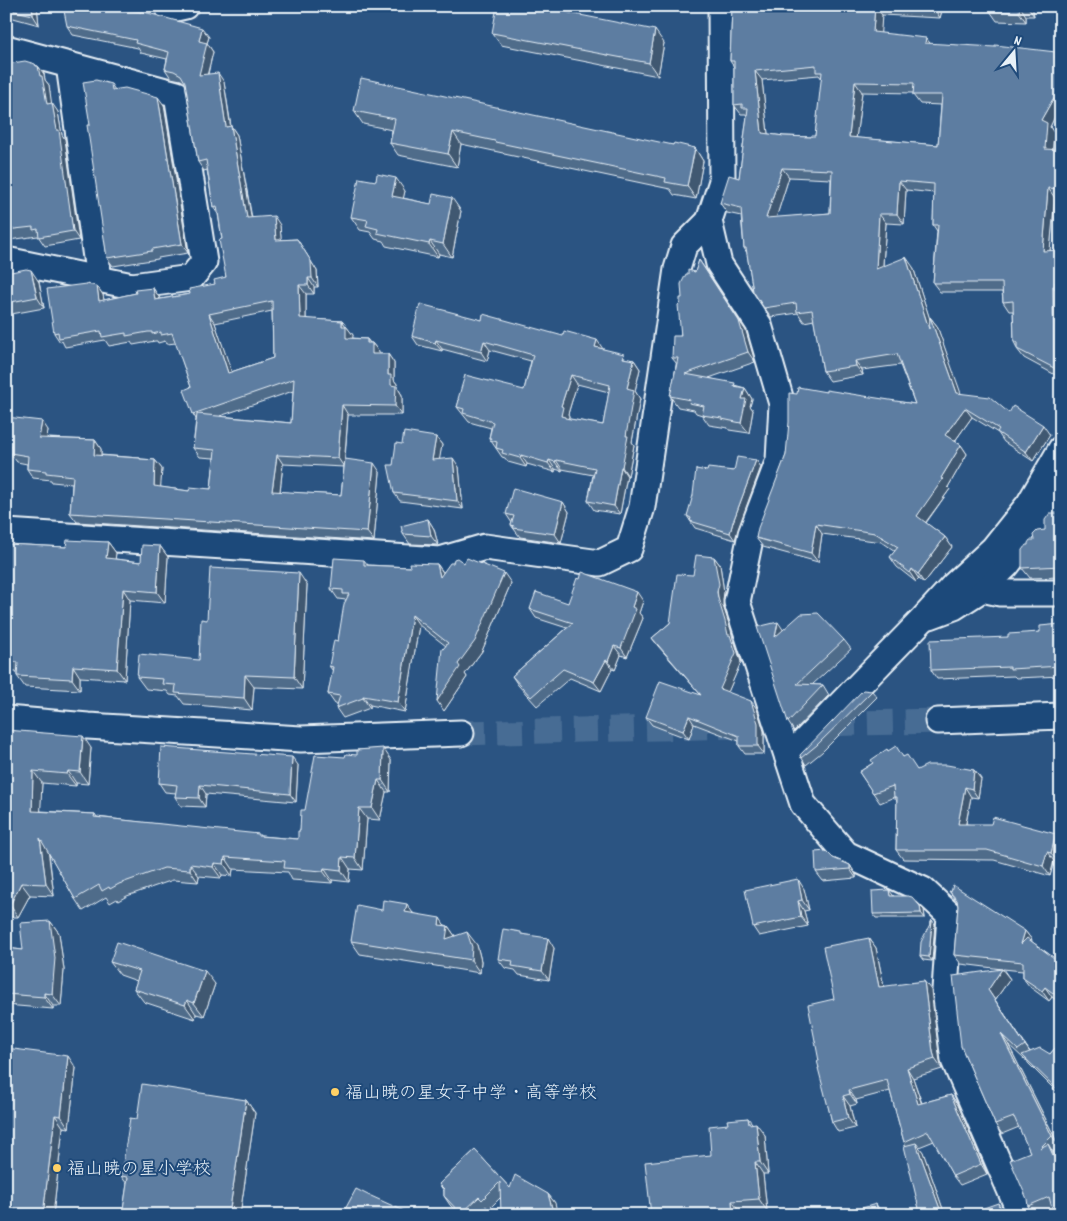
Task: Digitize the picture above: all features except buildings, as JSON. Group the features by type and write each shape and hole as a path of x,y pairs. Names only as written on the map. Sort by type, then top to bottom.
{"street":[{"path":"167,6 176,8 185,6"},
{"path":"6,532 440,560 485,547 600,563 629,549 642,507 677,269 684,246 709,220 722,181 721,6"},
{"path":"6,48 178,94 204,262 191,278 132,286 6,260"},
{"path":"69,65 99,279"},
{"path":"709,220 719,264 759,325 782,404 779,460 751,534 737,602 803,804 846,854 923,890 950,915 945,990 954,1060 1021,1215"},
{"path":"788,758 923,619 954,584 993,549 1029,504 1061,449"},
{"path":"923,619 954,607 982,589 1007,565 1061,492"},
{"path":"982,589 1000,593 1061,592"},
{"path":"938,721 1061,716"},
{"path":"6,719 301,739 461,733"}],"tunnel":[{"path":"461,733 938,721"}],"place":[{"name":"福山暁の星女子中学・高等学校","path":"335,1092"},
{"name":"福山暁の星小学校","path":"57,1168"}]}
